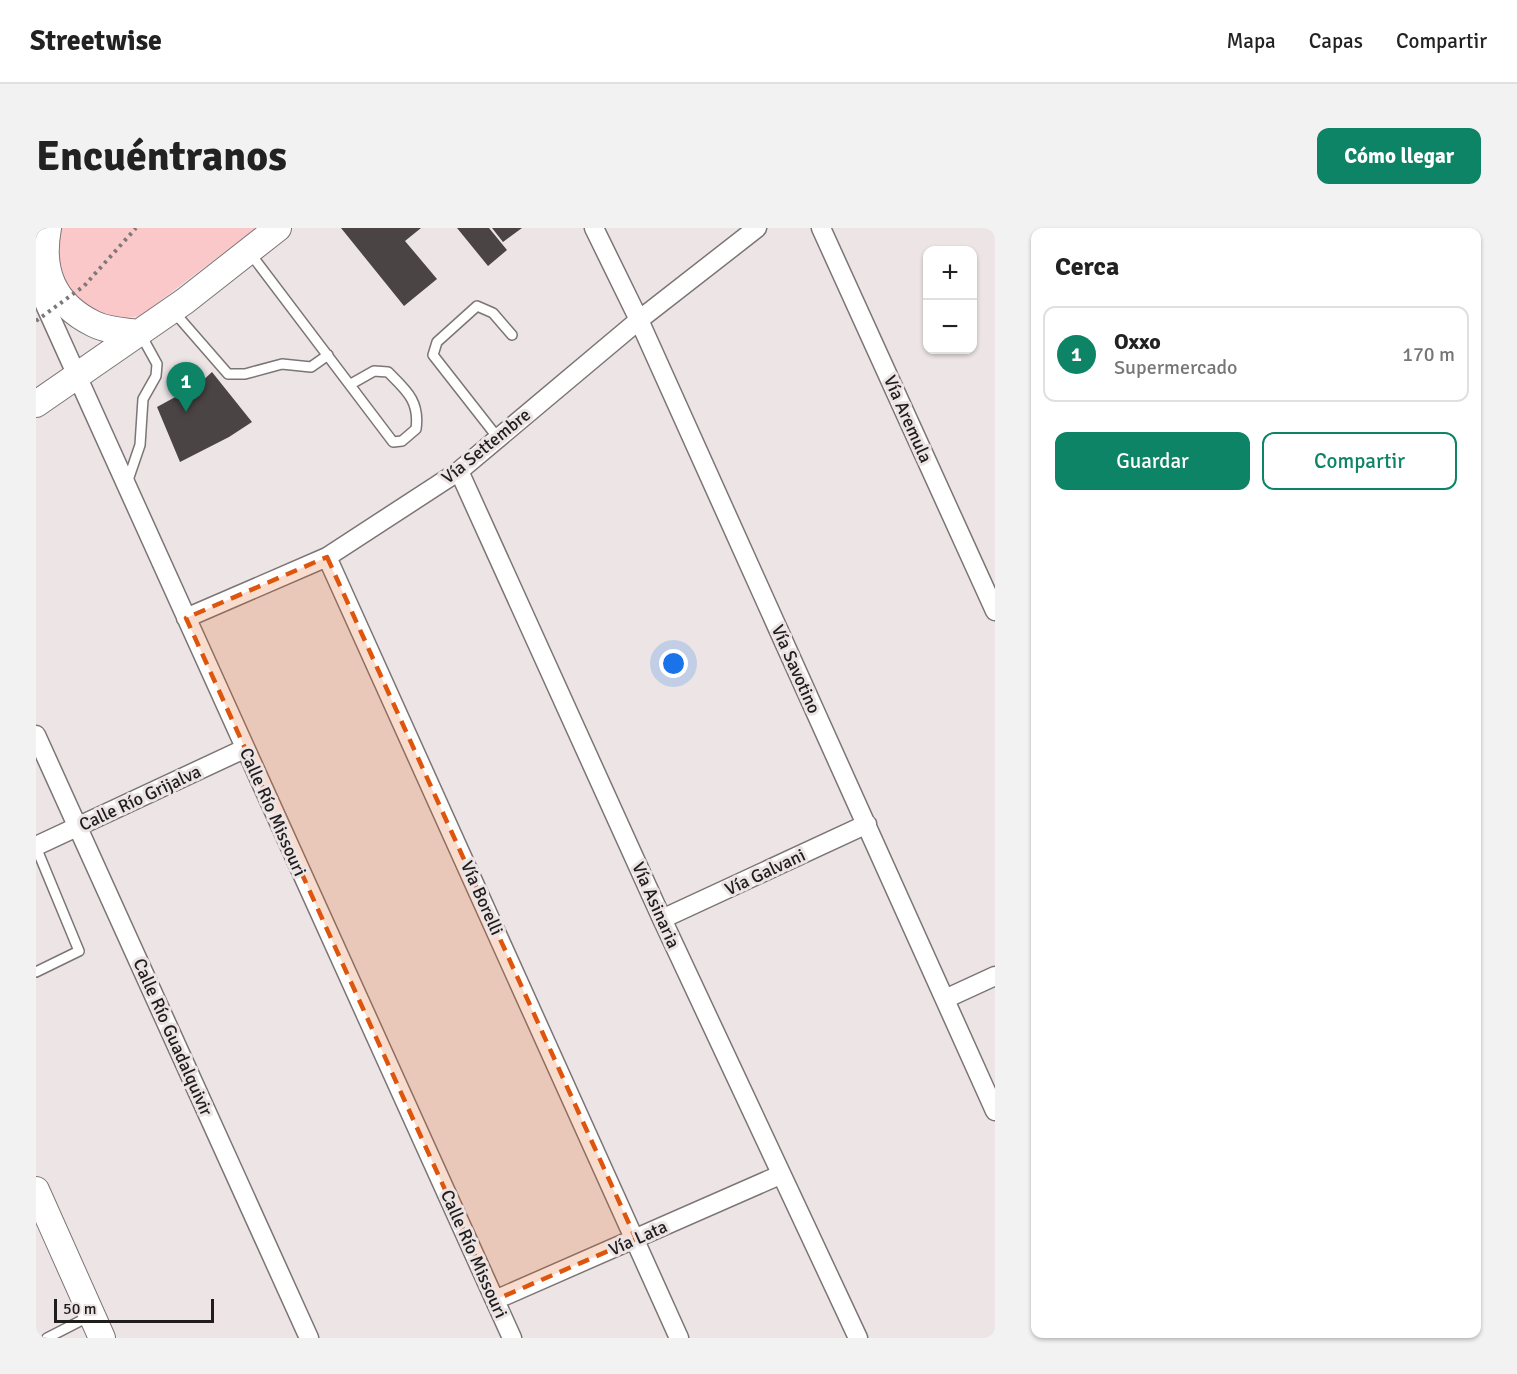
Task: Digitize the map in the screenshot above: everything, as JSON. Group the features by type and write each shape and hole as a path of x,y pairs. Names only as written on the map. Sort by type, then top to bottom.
{"main road":[{"path":"48,228 43,254 47,273 66,304 93,324 140,333"},
{"path":"36,404 172,310 278,228"},
{"path":"36,1190 102,1338"}],"street":[{"name":"Vía Savotino","path":"594,228 639,320 995,1111"},
{"name":"Vía Settembre","path":"186,618 327,557 459,471 639,320 757,228"},
{"name":"Vía Aremula","path":"821,228 995,611"},
{"name":"Calle Río Missouri","path":"36,285 512,1338"},
{"name":"Vía Asinaria","path":"459,471 780,1175 858,1338"},
{"name":"Vía Borelli","path":"327,557 679,1338"},
{"name":"Calle Río Guadalquivir","path":"36,735 309,1338"},
{"name":"Calle Río Grijalva","path":"36,846 244,749"},
{"name":"Vía Galvani","path":"663,920 867,824"},
{"path":"945,999 995,976"},
{"name":"Vía Lata","path":"495,1300 780,1175"}],"lane":[{"path":"248,251 393,442 402,441 416,429 418,414 410,393 388,372 375,371 351,384"},
{"path":"498,438 433,356 437,342 477,306 494,313 512,335"},
{"path":"172,310 228,374 244,374 282,364 311,367 328,355"},
{"path":"127,483 140,445 143,399 156,375 157,364 140,333"},
{"path":"36,846 79,951 36,972"},
{"path":"47,1338 92,1315"}],"path":[{"path":"36,321 84,286 136,228"}],"highlighted area":[{"path":"327,557 636,1239 495,1300 186,618"}],"shaded area":[{"path":"58,228 256,228 140,316 106,321 58,286"}],"building":[{"path":"341,228 421,228 405,241 437,279 404,306"},
{"path":"457,228 489,228 507,250 488,266"},
{"path":"492,228 522,228 503,242"},
{"path":"212,372 252,422 229,437 180,462 157,407 199,384"}],"place":[{"name":"Oxxo","path":"186,412"}]}
